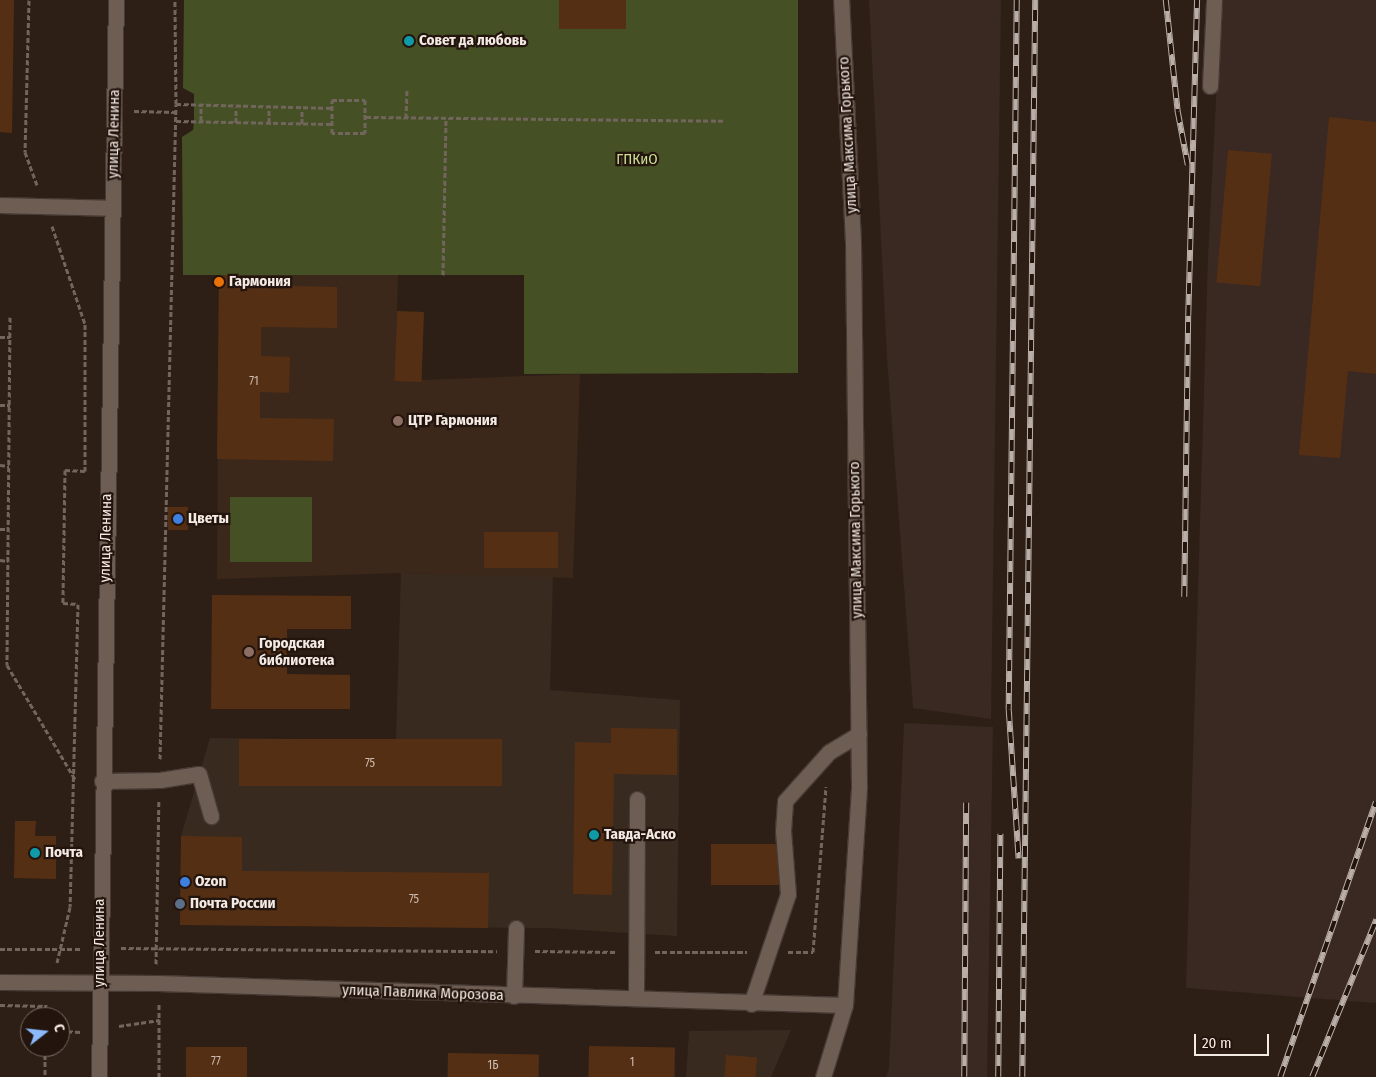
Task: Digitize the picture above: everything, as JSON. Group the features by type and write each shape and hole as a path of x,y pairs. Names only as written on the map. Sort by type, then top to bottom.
{"street":[{"name":"улица Ленина","path":"99,1077 99,950 116,0"},
{"name":"улица Максима Горького","path":"823,1077 845,1005 860,786 852,242 841,0"},
{"path":"1210,86 1214,0"},
{"path":"0,205 43,204 111,208"},
{"path":"751,1004 766,952 788,894 783,831 785,802 829,752 859,734"},
{"path":"102,781 160,780 199,774 211,816"},
{"path":"636,998 634,952 637,799"},
{"path":"514,996 516,928"},
{"name":"улица Павлика Морозова","path":"0,982 158,984 514,996 636,998 751,1004 845,1005"}],"path":[{"path":"0,1005 45,1006 62,949 70,907 75,779 78,604 63,603 65,480 66,470 85,472 85,324 26,152 29,0"},
{"path":"159,1077 158,984 154,946 160,780 176,121 175,0"},
{"path":"406,118 407,89"},
{"path":"332,100 366,100 366,117 365,133 332,133 332,100"},
{"path":"176,104 302,109 332,108"},
{"path":"201,105 201,121"},
{"path":"236,107 236,122"},
{"path":"268,123 269,107"},
{"path":"302,109 302,124"},
{"path":"114,111 176,112"},
{"path":"366,117 724,121"},
{"path":"443,275 446,118"},
{"path":"176,121 332,124"},
{"path":"10,317 7,665 75,779"},
{"path":"0,337 10,337"},
{"path":"0,405 10,405"},
{"path":"0,465 9,466"},
{"path":"0,529 8,530"},
{"path":"0,560 8,561"},
{"path":"0,949 99,950 154,946 514,952 813,952 829,752"},
{"path":"45,1057 45,1077"}],"shaded area":[{"path":"869,0 1001,0 991,719 913,708 887,358"},
{"path":"1221,0 1376,0 1376,1003 1186,988 1208,257"},
{"name":"ЦТР Гармония","path":"219,275 398,275 395,381 580,374 573,578 401,573 217,579"},
{"path":"401,573 553,576 550,690 680,700 677,936 547,928 180,925 181,836 210,738 396,740"},
{"path":"904,723 993,727 987,1077 886,1077 889,1069"},
{"path":"791,1030 771,1077 686,1077 689,1031"}],"green space":[{"name":"ГПКиО","path":"184,0 798,0 798,373 524,374 524,275 183,275 182,137 193,130 194,121 194,94 183,88"},
{"path":"230,497 312,497 312,562 230,562"}],"building":[{"path":"0,0 14,0 12,133 0,132"},
{"path":"559,0 626,0 626,29 559,29"},
{"path":"1329,117 1376,122 1376,374 1348,371 1340,458 1299,455"},
{"path":"1228,150 1272,154 1260,286 1216,282"},
{"path":"219,275 240,275 240,285 337,287 337,328 261,327 261,356 290,357 289,393 260,392 260,418 334,419 333,461 217,459"},
{"path":"397,311 424,312 422,382 395,381"},
{"name":"Цветы","path":"168,507 188,507 188,530 168,530"},
{"path":"484,532 558,532 558,568 484,568"},
{"name":"Городская библиотека","path":"212,595 351,596 351,629 287,629 287,674 350,675 350,709 211,709"},
{"name":"Тавда-Аско","path":"611,728 677,729 677,775 614,774 612,895 573,894 575,742 611,743"},
{"path":"239,739 502,739 502,786 239,786"},
{"name":"Почта","path":"15,821 36,821 35,836 56,836 56,879 14,878"},
{"path":"181,836 242,837 242,871 489,873 488,928 180,925"},
{"path":"711,844 780,844 780,885 711,885"},
{"path":"589,1046 675,1048 674,1077 588,1077"},
{"path":"186,1047 247,1047 247,1077 186,1077"},
{"path":"448,1053 539,1055 539,1077 448,1077"},
{"path":"726,1055 757,1057 756,1077 724,1077"}],"railway":[{"path":"1017,0 1009,710 1019,859"},
{"path":"1022,1077 1035,0"},
{"path":"1166,0 1178,112 1188,165"},
{"path":"1184,597 1188,316 1197,0"},
{"path":"1280,1077 1376,802"},
{"path":"964,1077 966,803"},
{"path":"998,1077 1000,834"},
{"path":"1312,1077 1376,920"}],"place":[{"name":"Совет да любовь","path":"409,41"},
{"name":"Гармония","path":"219,282"},
{"name":"ЦТР Гармония","path":"398,421"},
{"name":"Цветы","path":"178,519"},
{"name":"Городская библиотека","path":"249,652"},
{"name":"Тавда-Аско","path":"594,835"},
{"name":"Почта","path":"35,853"},
{"name":"Ozon","path":"185,882"},
{"name":"Почта России","path":"180,904"}]}
